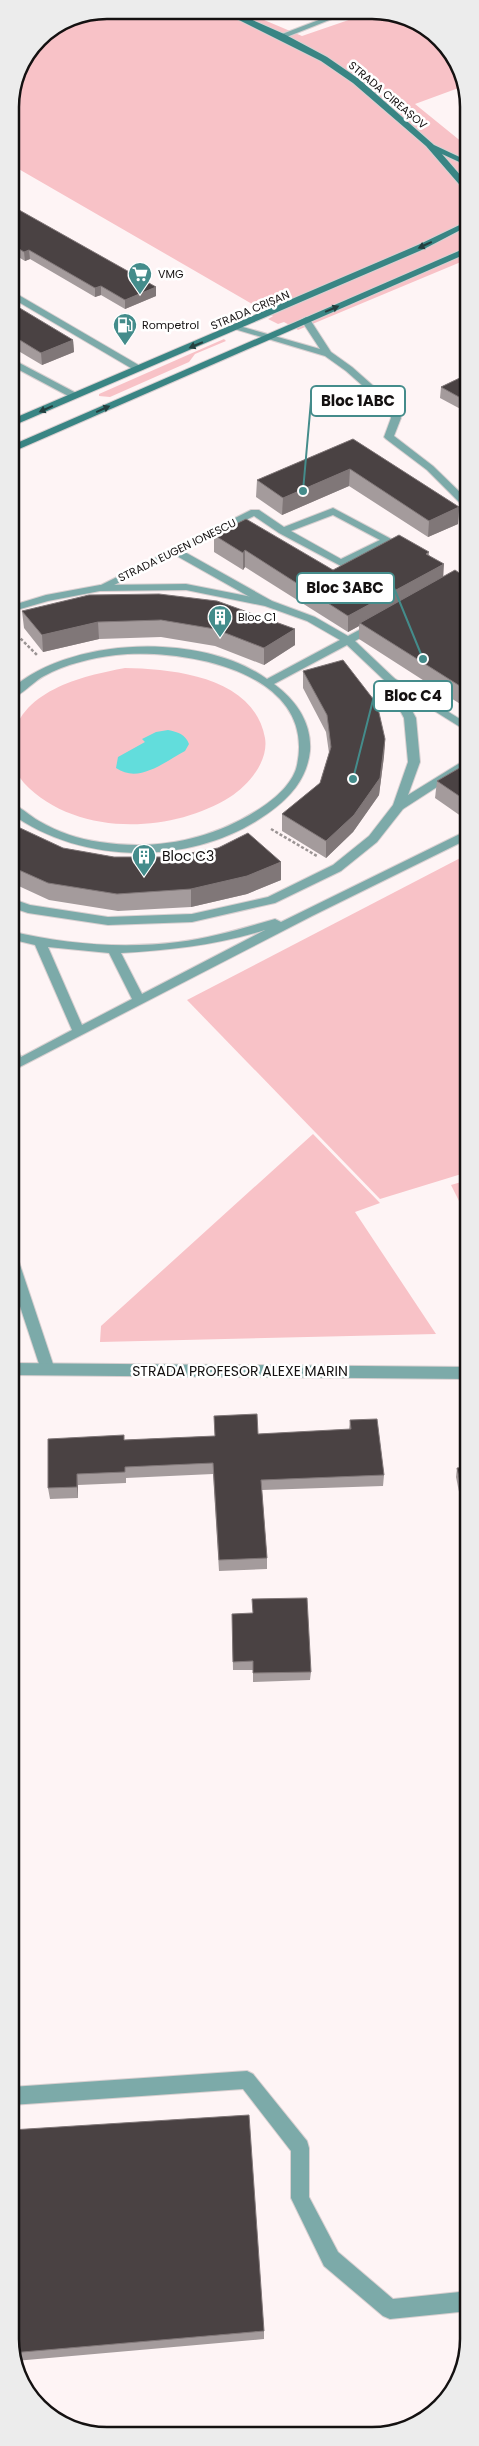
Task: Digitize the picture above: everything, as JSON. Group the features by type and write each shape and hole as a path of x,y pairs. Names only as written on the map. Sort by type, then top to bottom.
{"main road":[{"name":"STRADA CIREAȘOV","path":"243,19 281,36 324,59 356,81 429,144 460,180"},
{"name":"STRADA CIREAȘOV","path":"429,144 460,160"},
{"name":"STRADA CRIȘAN","path":"19,420 236,328 421,247 460,227"},
{"path":"19,446 460,253"}],"street":[{"path":"281,36 327,19"},
{"path":"19,298 139,369"},
{"path":"306,320 328,354"},
{"path":"236,328 264,338 328,354 349,369 393,408 396,418 388,437 430,468 460,497"},
{"path":"19,366 74,396"},
{"path":"333,511 388,540 340,563 283,531 333,511"},
{"name":"STRADA EUGEN IONESCU","path":"100,588 254,512 283,531"},
{"path":"176,550 268,602"},
{"path":"439,589 460,577"},
{"name":"STRADA EUGEN IONESCU","path":"19,606 46,598 100,588 186,587 268,602 311,619 348,640 389,678 410,718 414,762 399,806 373,839 336,868 270,900 192,918 108,921 28,909 19,906"},
{"path":"268,683 390,617"},
{"path":"19,687 50,669 86,657 125,650 165,650 204,655 239,667 268,683 293,708 305,736 303,766 286,795 255,820 216,837 178,845 120,848 73,840 33,824 19,814"},
{"path":"389,678 460,725"},
{"path":"399,806 460,767"},
{"path":"19,1063 308,913 460,838"},
{"path":"19,937 40,942 114,949 178,946 239,934 308,913"},
{"path":"40,942 79,1032"},
{"path":"114,949 140,1001"},
{"path":"19,1285 48,1370"},
{"name":"STRADA PROFESOR ALEXE MARIN","path":"19,1369 460,1373"},
{"path":"19,2095 247,2080 300,2148 300,2198 331,2259 390,2309 460,2302"}],"path":[{"path":"19,637 50,669"},
{"path":"255,820 336,868"}],"shaded area":[{"path":"262,19 302,36 352,19 372,19 389,20 406,25 426,37 438,49 451,68 458,88 415,104 460,141 460,262 298,330 284,322 278,324 268,319 273,316 19,169 20,90 25,73 37,53 49,41 73,25 90,20"},
{"path":"224,339 226,341 195,354 189,362 110,397 99,396 99,394"},
{"path":"125,668 166,671 210,680 229,689 246,701 258,718 265,738 264,755 256,772 237,792 206,809 180,818 152,823 124,824 96,821 69,813 45,801 24,783 19,775 19,723 26,711 54,689 108,671"},
{"path":"460,858 460,1174 380,1199 187,1000"},
{"path":"313,1134 380,1203 355,1212 436,1334 100,1342 101,1326"},
{"path":"460,1182 460,1203 451,1185"}],"water":[{"path":"168,730 178,733 185,738 189,744 185,751 142,773 134,774 116,768 118,757 145,742 142,739 156,732"}],"building":[{"path":"19,210 156,287 125,300 101,286 95,288 29,250 24,252 19,249"},
{"path":"19,308 73,340 41,353 19,340"},
{"path":"460,378 460,398 441,387"},
{"path":"353,439 459,507 429,521 350,469 283,498 257,480"},
{"path":"246,519 333,570 399,535 429,552 426,554 444,564 348,616 245,550 243,553 214,535"},
{"path":"455,570 460,573 460,686 360,623"},
{"path":"159,594 217,601 295,629 264,648 215,629 161,620 98,622 42,635 22,611 89,595"},
{"path":"343,660 377,704 385,739 380,778 354,815 326,841 282,814 320,783 331,747 327,715 303,671"},
{"path":"460,768 460,797 437,781"},
{"path":"19,827 63,848 114,857 169,857 218,848 248,833 281,862 247,876 191,889 117,894 48,883 19,870"},
{"path":"257,1414 258,1434 351,1429 350,1420 377,1419 384,1475 261,1480 267,1558 219,1560 213,1463 125,1467 125,1472 77,1474 77,1487 48,1488 48,1439 124,1435 124,1440 215,1436 214,1416"},
{"path":"457,1468 460,1468 460,1482"},
{"path":"307,1598 311,1672 253,1673 253,1661 233,1662 232,1614 253,1613 252,1599"},
{"path":"249,2115 264,2331 20,2352 19,2129"}],"place":[{"name":"VMG","path":"140,295"},
{"name":"Rompetrol","path":"125,346"},
{"name":"Bloc 1ABC","path":"303,491"},
{"name":"Bloc C1","path":"220,638"},
{"name":"Bloc 3ABC","path":"423,659"},
{"name":"Bloc C4","path":"353,779"},
{"name":"Bloc C3","path":"144,877"}]}
